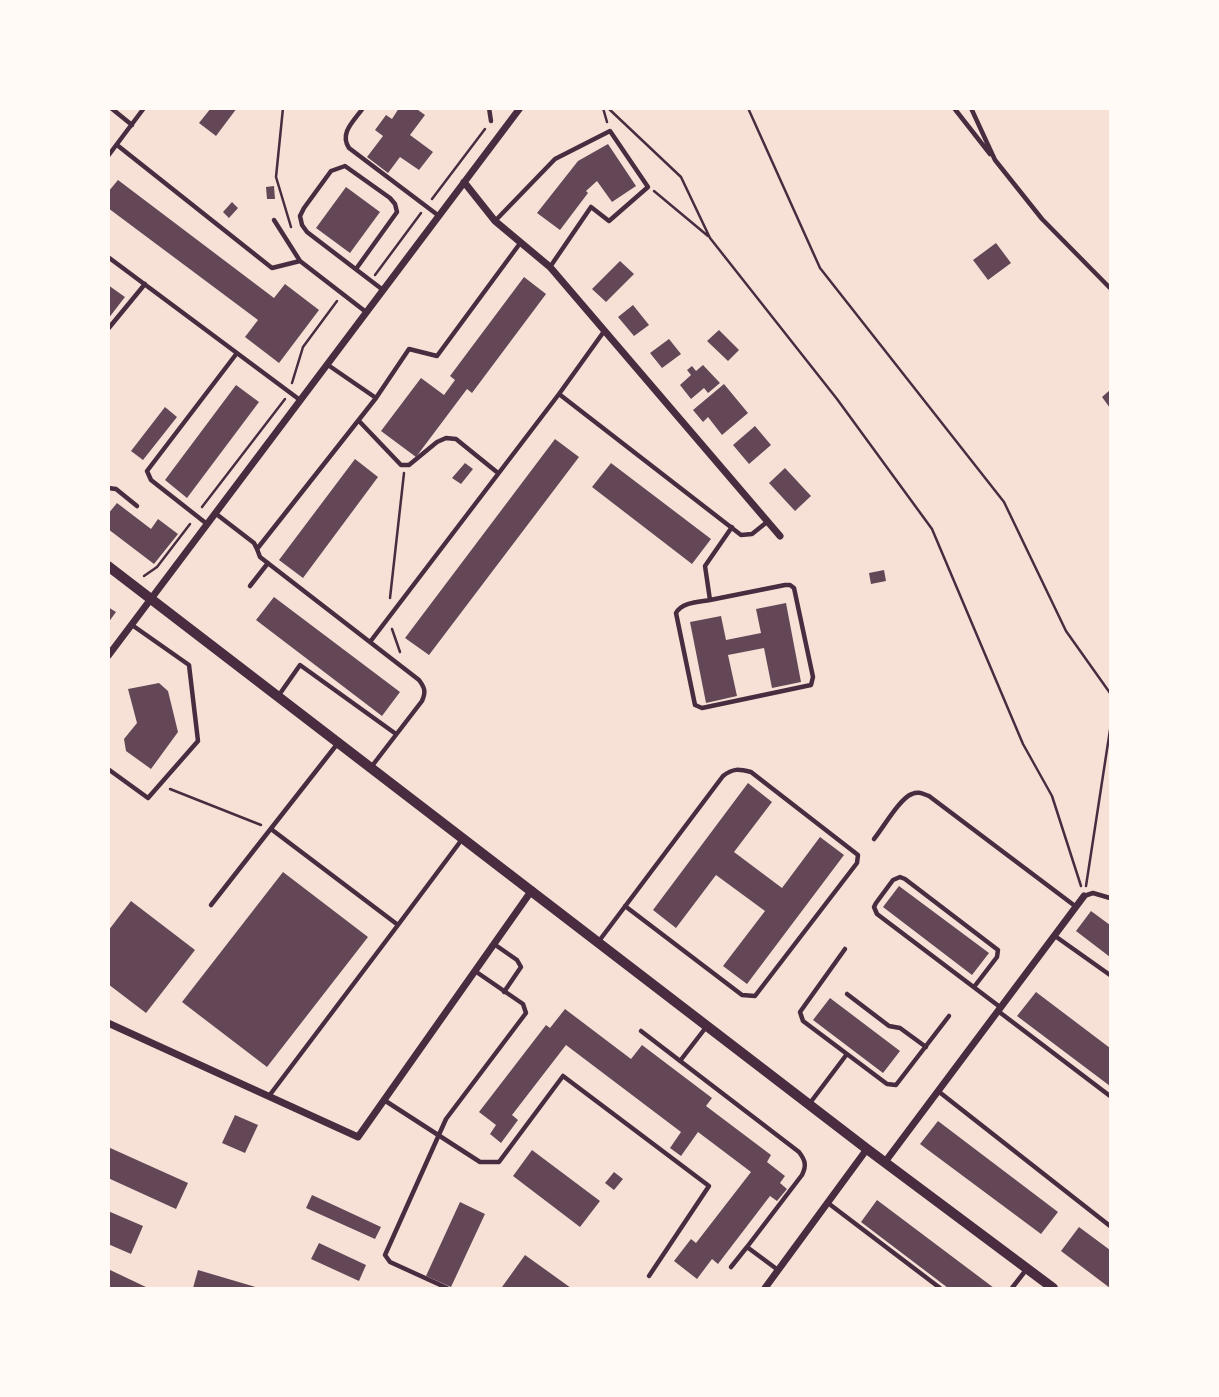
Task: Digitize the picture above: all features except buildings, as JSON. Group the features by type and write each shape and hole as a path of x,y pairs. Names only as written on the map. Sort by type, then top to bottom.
{"street":[{"path":"108,656 520,108"},
{"path":"464,182 495,221 550,267 780,536"},
{"path":"108,566 1053,1289"},
{"path":"108,1023 358,1137 531,890"},
{"path":"885,1162 1084,896"},
{"path":"765,1289 867,1149"}],"lane":[{"path":"111,108 132,125"},
{"path":"108,156 144,108"},
{"path":"363,108 346,131 345,143 439,216"},
{"path":"489,108 491,121"},
{"path":"954,108 1042,219 1111,288"},
{"path":"971,108 995,160"},
{"path":"495,221 555,159 610,131 648,187 609,221 591,207 550,267"},
{"path":"117,145 272,268 300,261"},
{"path":"356,269 397,212 395,204 353,170 345,166 337,167 304,208 300,216 302,225 307,233 383,290"},
{"path":"274,220 300,261 367,312"},
{"path":"257,550 359,421 409,349 437,356 521,242"},
{"path":"108,257 300,400"},
{"path":"108,329 145,284"},
{"path":"370,642 605,330"},
{"path":"207,524 151,480 147,471 237,353"},
{"path":"327,364 376,398"},
{"path":"559,394 741,535 749,536 768,522"},
{"path":"359,421 401,466 405,466 446,438 456,439 498,473"},
{"path":"108,488 116,489 137,506"},
{"path":"215,513 254,543 260,557 406,669 425,687 425,694 371,767"},
{"path":"710,600 705,566 732,527"},
{"path":"250,586 268,563"},
{"path":"790,584 794,588 813,677 811,685 702,708 695,705 676,613 685,605 710,600 790,584"},
{"path":"108,769 148,798 198,741 189,665 132,625"},
{"path":"278,695 300,665 396,734"},
{"path":"211,905 339,742"},
{"path":"598,942 625,906 723,776 730,771 740,769 751,772 859,855 857,863 755,996 742,995 625,906"},
{"path":"874,839 905,799 920,792 929,796 1076,907"},
{"path":"271,829 398,925"},
{"path":"269,1096 463,838"},
{"path":"974,987 997,957 998,950 905,879 896,878 876,903 874,911 1111,1096"},
{"path":"1084,896 1093,893 1111,898"},
{"path":"1055,936 1111,975"},
{"path":"494,944 520,963 519,971 505,992"},
{"path":"845,949 800,1012 803,1021 891,1086 900,1081 949,1016"},
{"path":"447,1289 390,1262 385,1255 446,1119 526,1013 523,1004 475,971"},
{"path":"847,994 889,1026 900,1028 926,1047"},
{"path":"680,1061 708,1026"},
{"path":"641,1031 805,1159 802,1175 731,1267"},
{"path":"810,1104 848,1054"},
{"path":"384,1100 480,1162 499,1162 563,1076 709,1186 649,1276"},
{"path":"938,1091 1111,1226"},
{"path":"828,1203 940,1289"},
{"path":"747,1247 778,1271"},
{"path":"1012,1289 1027,1269"}],"path":[{"path":"283,108 276,177 293,237"},
{"path":"603,108 610,131"},
{"path":"608,108 681,177 710,238"},
{"path":"748,108 820,268 1004,502 1066,631 1111,693"},
{"path":"648,187 710,238 837,399 932,528 1023,744 1052,796 1084,896"},
{"path":"144,576 157,567 290,392 303,347 342,294"},
{"path":"405,466 388,618 406,669"},
{"path":"1084,896 1111,730"},
{"path":"160,784 271,829"}]}
